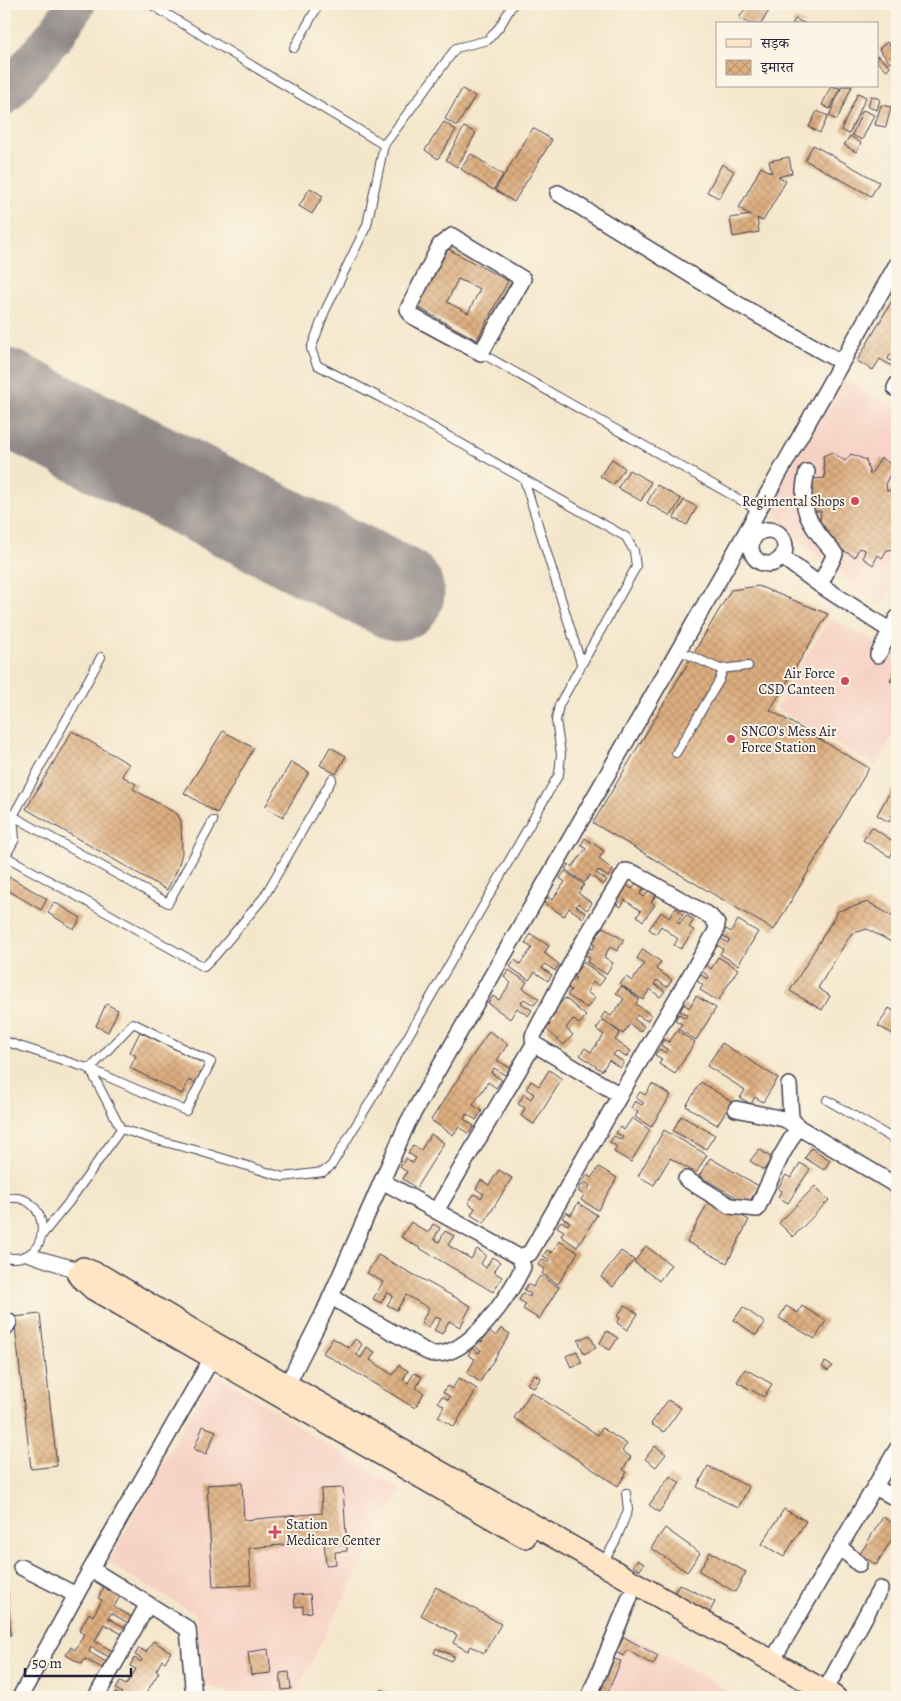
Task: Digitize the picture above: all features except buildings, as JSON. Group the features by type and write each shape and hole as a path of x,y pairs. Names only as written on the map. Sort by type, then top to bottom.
{"main road":[{"path":"81,1271 92,1289 630,1598 823,1695"},
{"path":"81,1271 102,1276 216,1344 288,1383 772,1662 823,1695"}],"street":[{"path":"558,193 736,303 841,362"},
{"path":"452,236 524,280 481,353 412,316 408,309 440,245 452,236"},
{"path":"288,1383 331,1296 408,1122 733,555 897,264"},
{"path":"897,384 895,388 897,390"},
{"path":"807,472 803,489 805,508 813,527 835,554 820,585"},
{"path":"733,555 746,540 757,534 766,530 776,532 785,543 782,558 773,564 761,563 756,560 751,550 753,539 757,534 756,522 760,507"},
{"path":"782,558 820,585 895,628 878,655"},
{"path":"436,1211 534,1044 533,1036 572,960 626,871 634,873 710,916 717,924 716,931 530,1252 519,1257"},
{"path":"534,1044 620,1095"},
{"path":"789,1085 791,1118 798,1127"},
{"path":"736,1109 784,1119 897,1186"},
{"path":"686,1179 730,1206 758,1209 781,1156 798,1127"},
{"path":"331,1296 433,1354 453,1351 465,1344 493,1315 515,1284 523,1267 519,1257 382,1181"},
{"path":"4,1319 8,1322 4,1330"},
{"path":"20,1697 212,1358"},
{"path":"772,1662 897,1449"},
{"path":"875,1487 897,1499"},
{"path":"840,1547 859,1564"},
{"path":"21,1567 76,1596"},
{"path":"92,1569 188,1629 194,1697"},
{"path":"823,1695 880,1589"},
{"path":"589,1697 630,1598"},
{"path":"96,1697 148,1604"}],"lane":[{"path":"150,4 384,145"},
{"path":"294,48 319,4"},
{"path":"90,1069 121,1129 284,1177 323,1172 331,1166 376,1092 559,774 560,754 556,720 559,705 636,567 634,551 626,537 383,399 316,365 311,348 324,311 367,224 384,145 456,48 488,40 500,26 513,4"},
{"path":"481,353 760,507"},
{"path":"524,480 581,663"},
{"path":"678,650 720,669 748,666"},
{"path":"100,657 13,816 14,839 4,858 204,967 264,897 332,779"},
{"path":"676,753 719,681 723,669"},
{"path":"13,816 168,904 213,821"},
{"path":"4,1041 90,1069 186,1111 211,1062 134,1023 90,1069"},
{"path":"827,1100 897,1142"},
{"path":"28,1255 36,1248 42,1235 121,1129"},
{"path":"4,1200 17,1198 32,1205 41,1218 42,1235"},
{"path":"4,1257 28,1255 81,1271"},
{"path":"602,1564 616,1540 628,1510 626,1493"}],"shaded area":[{"path":"843,379 897,409 897,576 880,607 783,526 777,513 778,490"},
{"name":"Air Force CSD Canteen","path":"829,618 897,653 897,727 876,766 776,708"},
{"path":"213,1373 400,1490 293,1697 242,1697 205,1685 196,1614 108,1563"},
{"path":"625,1634 738,1697 595,1697 620,1640"}],"taxiway":[{"path":"4,96 58,31 76,4"}],"runway":[{"path":"4,396 397,593"}],"place":[{"name":"Regimental Shops","path":"855,501"},
{"name":"Air Force CSD Canteen","path":"845,681"},
{"name":"SNCO's Mess Air Force Station","path":"731,739"},
{"name":"Station Medicare Center","path":"275,1532"}]}
